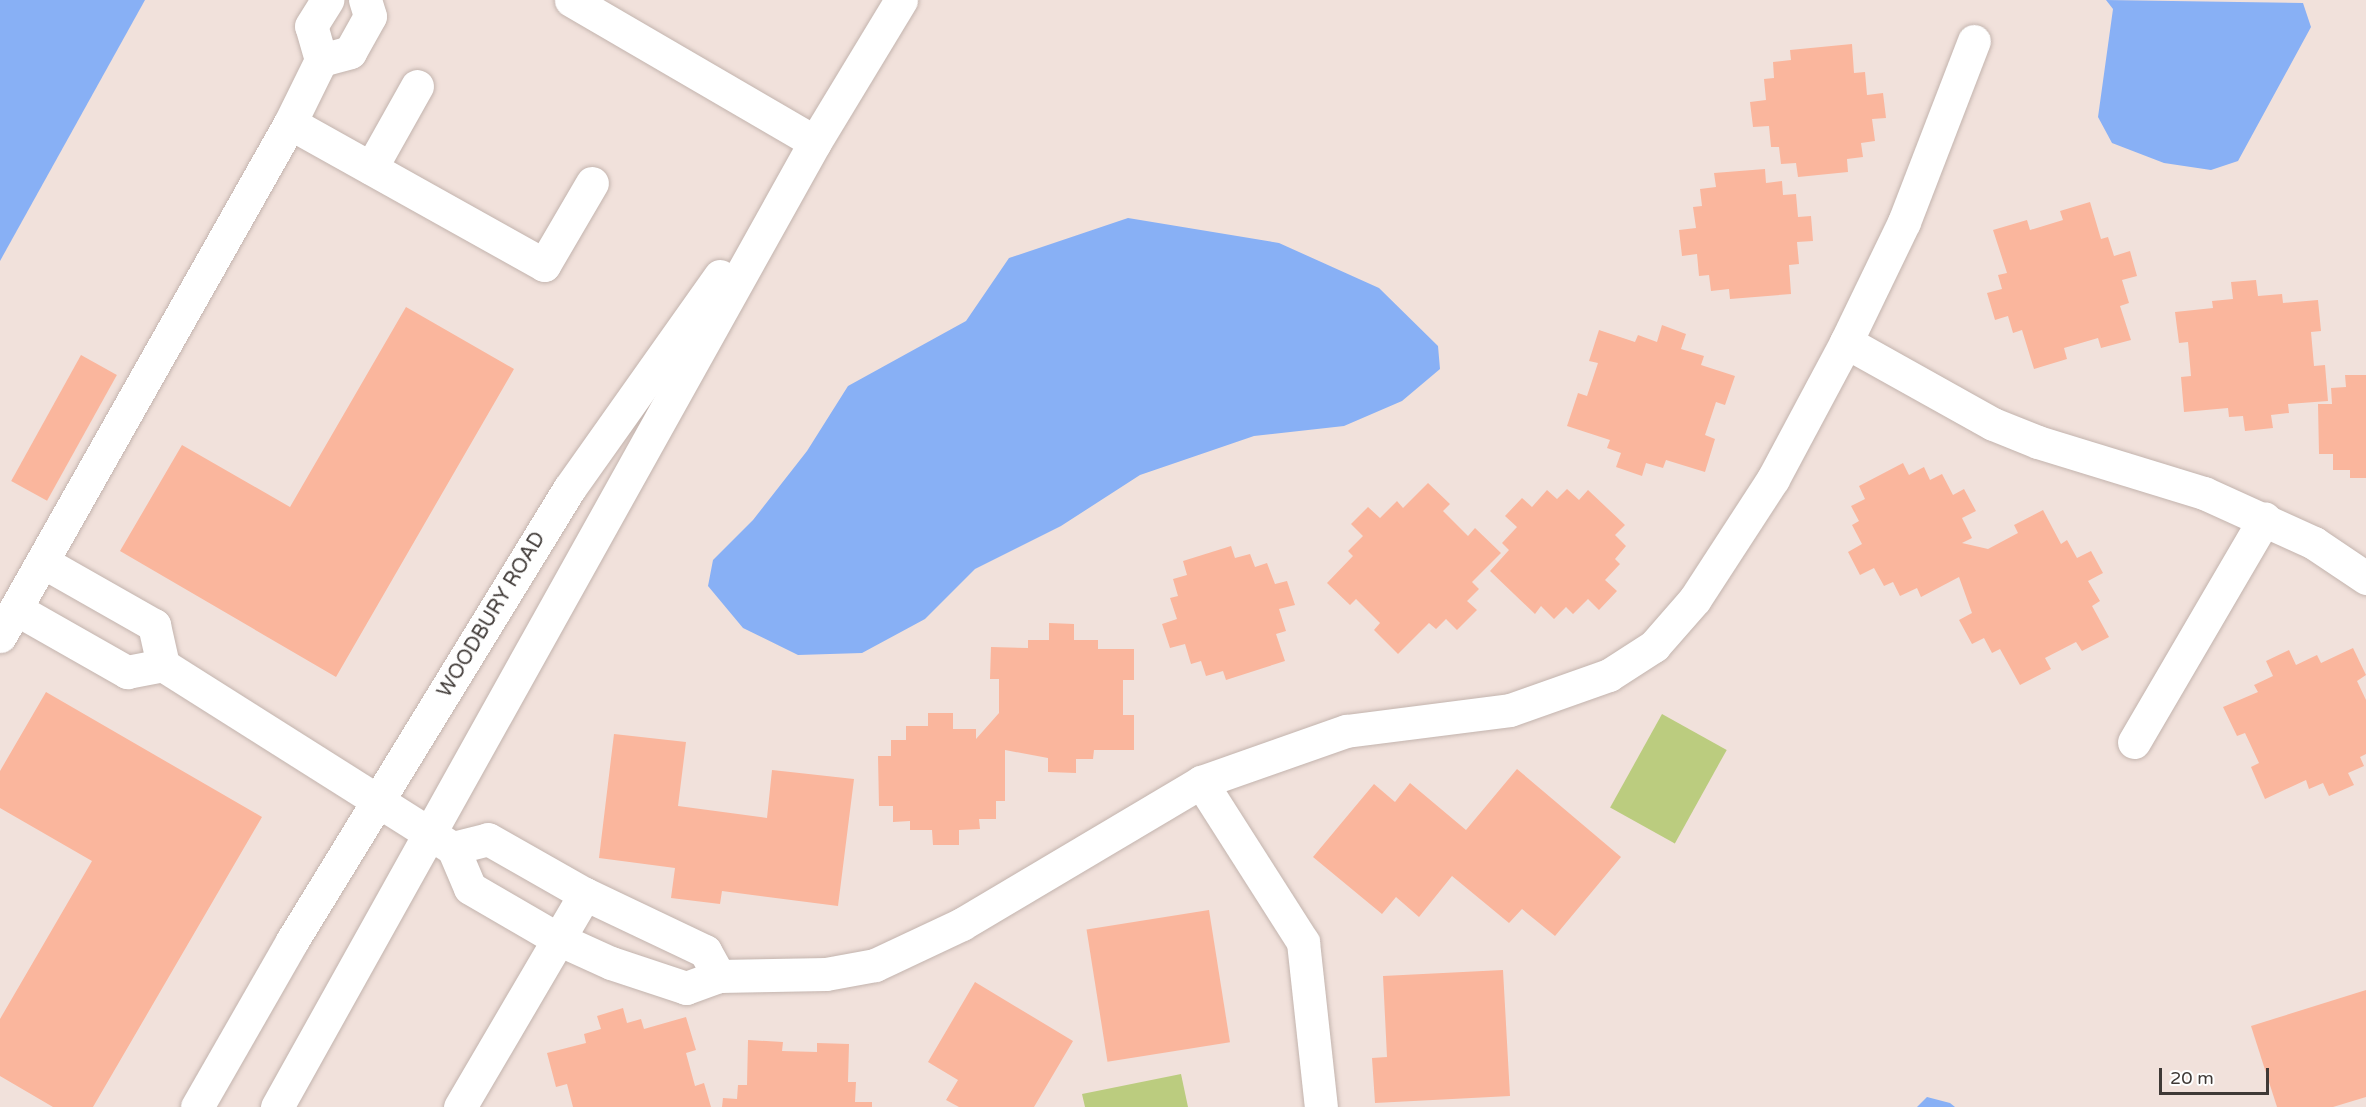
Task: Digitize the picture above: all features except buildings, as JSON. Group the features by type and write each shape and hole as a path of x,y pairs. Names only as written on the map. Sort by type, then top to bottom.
{"street":[{"path":"327,0 311,26 321,60 290,123 8,623 127,672 162,665 442,842 470,888 558,939 686,988 719,976 826,974 875,965 962,924 1201,782 1346,731 1510,710 1609,675 1632,662 1654,645 1695,599 1773,479 1846,342 1904,222 1974,41"},
{"path":"321,60 350,52 370,16 365,0"},
{"path":"571,0 815,142"},
{"name":"WOODBURY ROAD","path":"277,1107 442,842 815,142 901,0"},
{"path":"371,168 417,86"},
{"path":"290,123 544,265 592,183"},
{"name":"WOODBURY ROAD","path":"197,1107 377,803 569,489 815,142"},
{"path":"1846,342 2015,433 2204,493 2265,518 2314,543 2366,578"},
{"path":"2134,742 2265,518"},
{"path":"43,562 154,625 162,665"},
{"path":"1201,782 1303,942 1321,1107"},
{"path":"442,842 488,838 585,894 705,951 719,976"},
{"path":"460,1107 585,894"}],"green space":[{"path":"1662,714 1727,750 1675,843 1610,808"},
{"path":"1181,1074 1188,1107 1085,1107 1082,1094"}],"water":[{"path":"0,0 145,0 0,261"},
{"path":"2106,0 2303,3 2311,27 2238,161 2211,170 2164,163 2112,143 2098,117 2113,9"},
{"path":"1128,218 1279,243 1379,288 1438,346 1440,369 1402,401 1344,426 1254,436 1140,475 1061,526 975,569 925,619 862,653 798,655 743,628 708,586 713,560 753,520 807,451 848,386 966,321 1009,258"},
{"path":"1927,1097 1950,1103 1955,1107 1917,1107"}]}
